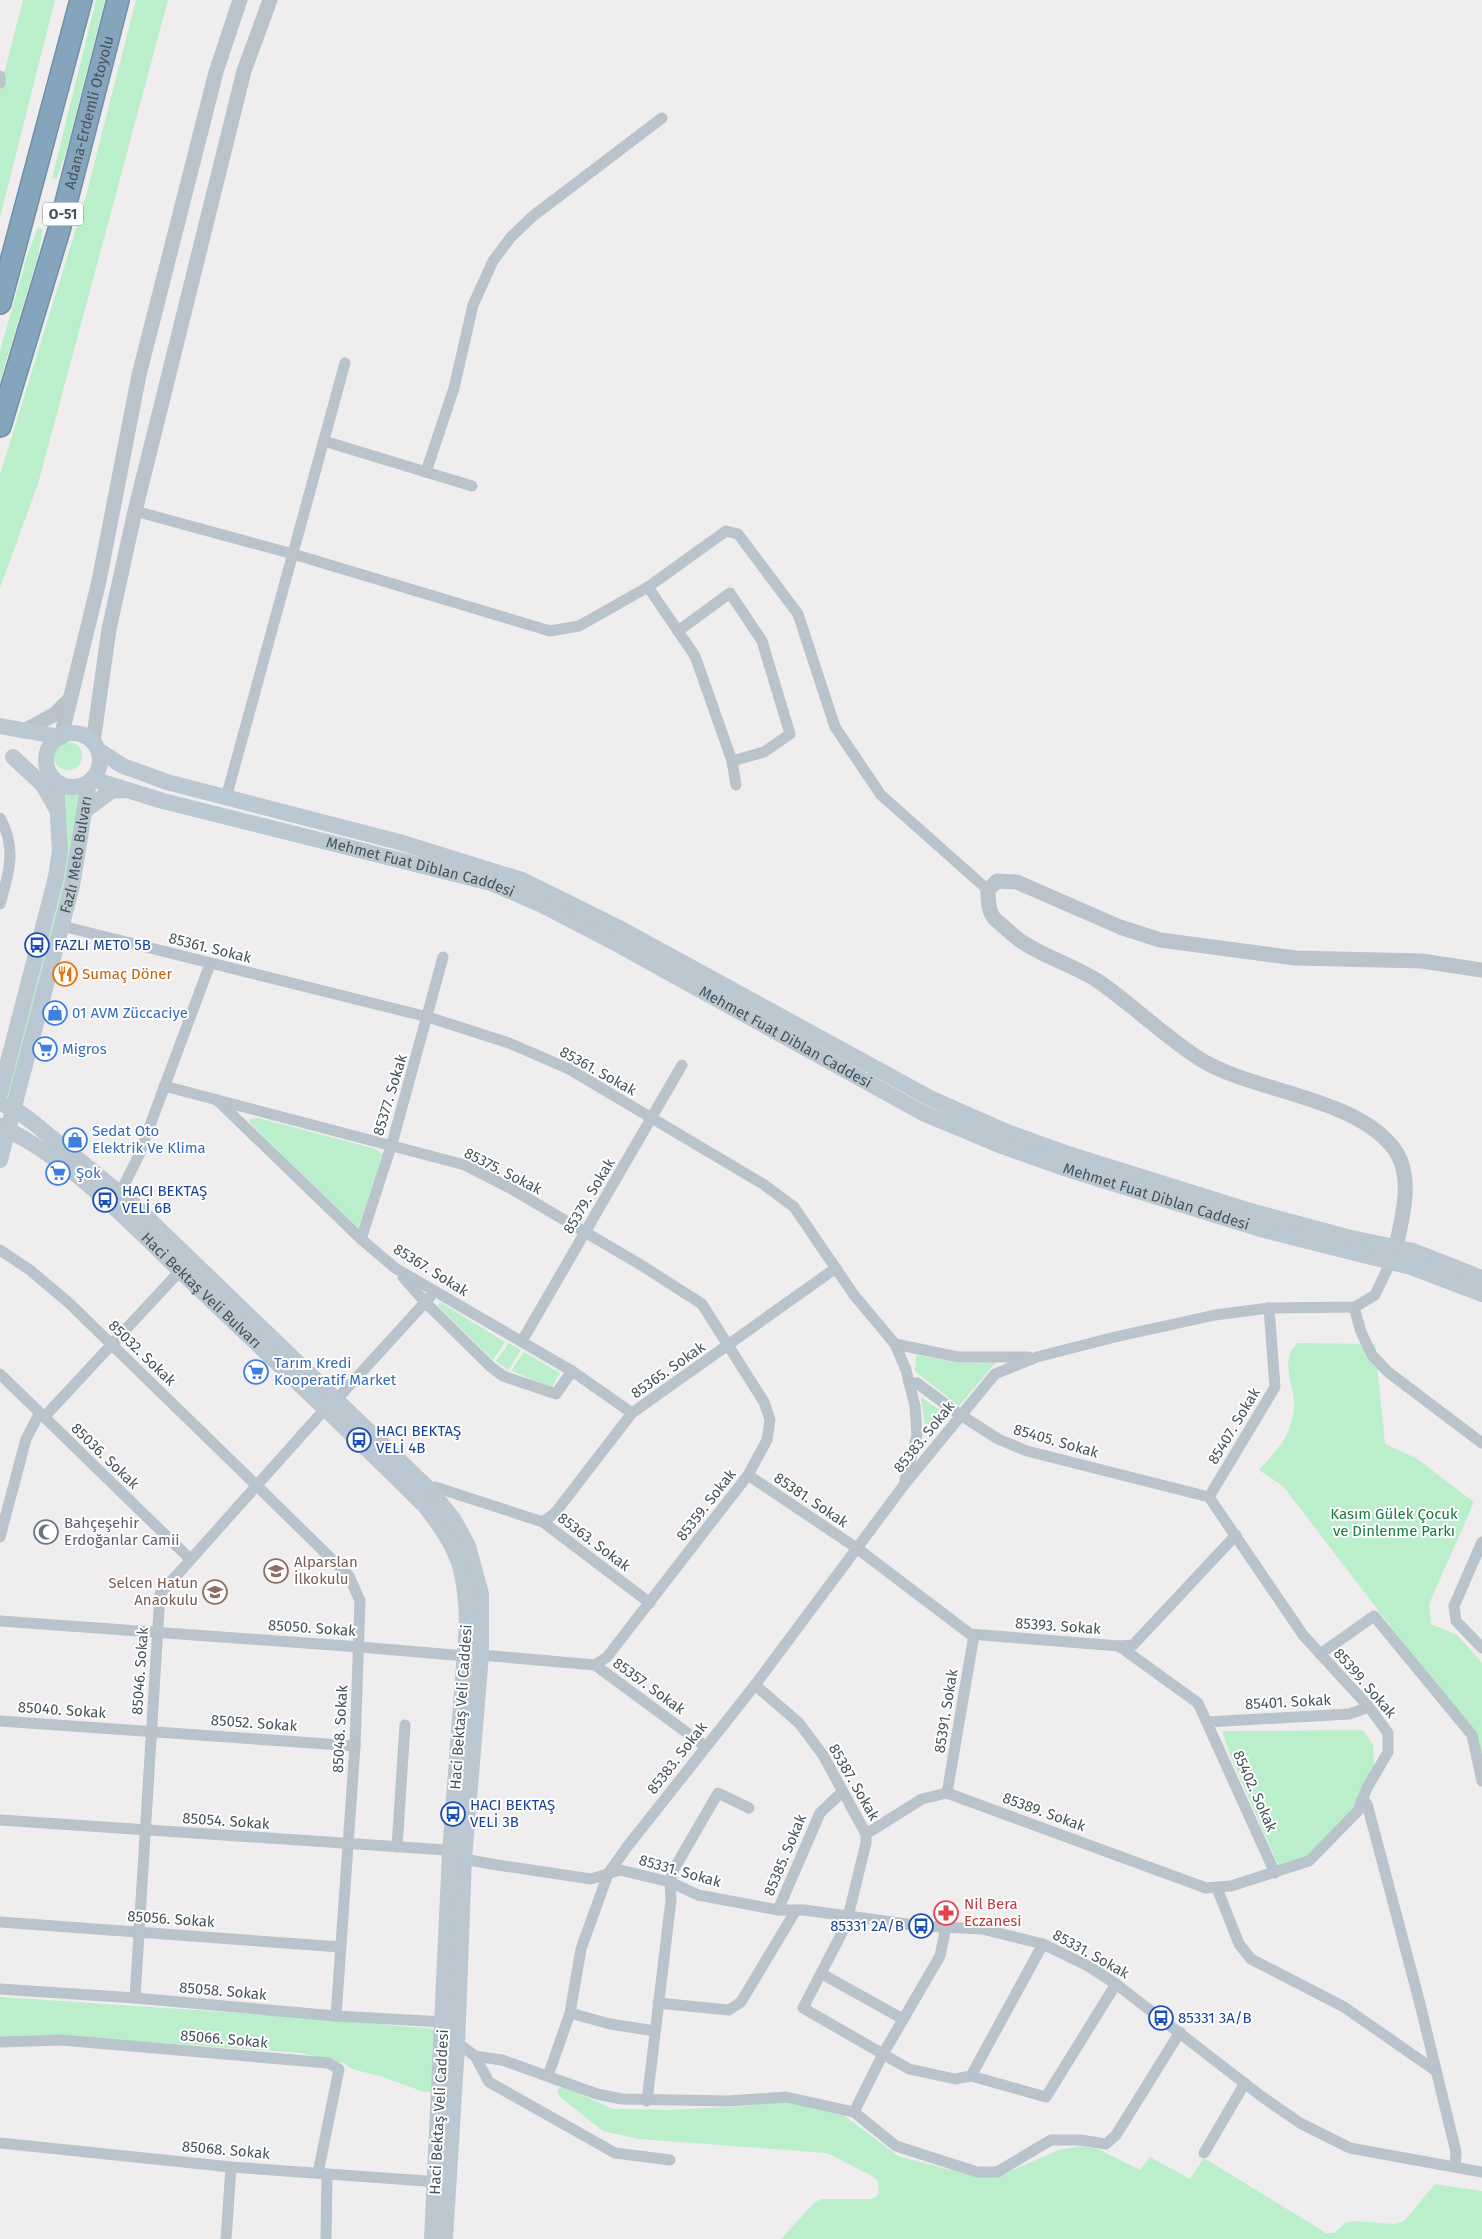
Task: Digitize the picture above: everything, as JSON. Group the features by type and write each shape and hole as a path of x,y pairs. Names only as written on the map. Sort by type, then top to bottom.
{"highway":[{"name":"O-51","path":"0,303 81,0"},
{"name":"Adana-Erdemli Otoyolu","path":"0,426 59,230 118,0"}],"main road":[{"path":"0,726 61,736 78,734 96,746 99,768 90,781 72,788 56,782 47,767 49,749 61,736"},
{"name":"Mehmet Fuat Diblan Caddesi","path":"96,746 123,766 167,782 399,842 522,880 621,929 930,1098 1007,1132 1071,1155 1247,1210 1347,1237 1413,1250 1482,1278"},
{"path":"6,753 47,767"},
{"path":"6,753 43,785 57,811"},
{"name":"Mehmet Fuat Diblan Caddesi","path":"90,781 162,801 491,883 542,905 592,931 923,1113 1002,1146 1064,1168 1264,1230 1411,1267 1482,1294"},
{"name":"Fazlı Meto Bulvarı","path":"0,1160 7,1106 62,926 72,886 90,781"},
{"name":"Fazlı Meto Bulvarı","path":"0,1093 56,877 60,850 56,782"},
{"path":"84,811 111,791 126,790"},
{"name":"Haci Bektaş Veli Bulvarı","path":"7,1106 46,1132 120,1193 331,1404"},
{"name":"Haci Bektaş Veli Bulvarı","path":"4,1128 32,1143 59,1162 105,1200 180,1271 430,1490 454,1520 468,1546 481,1594 473,1656"},
{"name":"Haci Bektaş Veli Caddesi","path":"331,1404 446,1531 459,1560 467,1594 473,1656 444,2022 442,2183 445,2239"},
{"name":"Haci Bektaş Veli Caddesi","path":"432,2239 442,2183 457,2046 457,1855"}],"street":[{"path":"61,736 99,581 139,375 216,72 240,0"},
{"path":"96,746 109,629 135,511 244,71 270,0"},
{"path":"0,76 0,83"},
{"path":"426,472 454,388 473,305 493,261 511,237 533,216 662,118"},
{"path":"226,798 345,363"},
{"path":"324,441 472,486"},
{"path":"135,511 293,554 550,631 579,626 648,587 726,531 738,534 798,614 835,727 881,795 988,890 993,917 1023,943 1097,981 1203,1061 1233,1074 1341,1111 1373,1127 1392,1146 1402,1163 1405,1181 1404,1211 1392,1262 1375,1295 1354,1307 1361,1332 1372,1355 1388,1372 1482,1443"},
{"path":"648,587 695,656 732,761 736,784"},
{"path":"678,631 730,593 762,641 790,734 764,752 732,761"},
{"path":"24,731 54,714 70,699"},
{"path":"0,818 8,832 11,851 8,876 0,904"},
{"path":"988,890 997,881 1017,882 1120,927 1160,940 1206,948 1294,958 1422,961 1482,970"},
{"name":"85361. Sokak","path":"62,926 428,1017 509,1043 569,1069 763,1184 794,1207 854,1295 895,1344 915,1406 917,1435 904,1485"},
{"name":"85377. Sokak","path":"361,1239 428,1017 443,957"},
{"path":"120,1193 139,1155 210,964"},
{"name":"85379. Sokak","path":"522,1341 682,1065"},
{"name":"85375. Sokak","path":"164,1086 465,1165 510,1188 641,1265 702,1304 728,1346"},
{"name":"85367. Sokak","path":"216,1099 361,1239 395,1268 572,1371 632,1413"},
{"name":"85032. Sokak","path":"0,1250 30,1270 50,1287 256,1485"},
{"path":"395,1268 426,1303 491,1367 503,1376 556,1394 572,1371"},
{"name":"85365. Sokak","path":"544,1522 556,1513 632,1413 836,1268"},
{"path":"0,1537 26,1439 37,1418 48,1414 180,1271"},
{"name":"85046. Sokak","path":"135,1998 160,1594 256,1485 435,1292"},
{"name":"85383. Sokak","path":"548,2076 570,2013 581,1949 608,1874 627,1846 755,1685 904,1485 994,1374 1037,1357 1206,1317 1269,1308 1354,1307"},
{"name":"85407. Sokak","path":"1209,1496 1275,1387 1269,1308"},
{"path":"895,1344 958,1357 1037,1357"},
{"name":"85359. Sokak","path":"595,1665 607,1657 650,1603 748,1475 768,1440 770,1420 764,1402 728,1346"},
{"name":"85036. Sokak","path":"0,1374 190,1559"},
{"name":"85405. Sokak","path":"909,1383 918,1383 998,1439 1027,1451 1209,1496"},
{"name":"85381. Sokak","path":"748,1475 858,1549"},
{"name":"85048. Sokak","path":"256,1485 348,1576 360,1601 360,1647 355,1746 336,2016"},
{"name":"85363. Sokak","path":"430,1490 435,1487 544,1522 650,1603"},
{"name":"85399. Sokak","path":"1209,1496 1303,1635 1369,1707 1388,1733 1388,1752 1361,1801 1358,1811 1309,1861 1231,1886 1217,1888"},
{"name":"85393. Sokak","path":"858,1549 970,1634 1119,1646 1133,1645 1236,1535"},
{"path":"1482,1542 1454,1606 1456,1622 1482,1648"},
{"path":"1320,1654 1374,1616 1472,1735 1482,1781"},
{"name":"85050. Sokak","path":"0,1621 473,1656"},
{"name":"85391. Sokak","path":"947,1793 974,1634"},
{"name":"85402. Sokak","path":"1119,1646 1198,1703 1275,1873"},
{"name":"85357. Sokak","path":"473,1656 595,1665 705,1746"},
{"name":"85387. Sokak","path":"755,1685 799,1723 823,1755 866,1834 866,1843 849,1917 822,1974 803,2008 883,2054"},
{"name":"85401. Sokak","path":"1207,1722 1349,1714 1369,1707"},
{"name":"85040. Sokak","path":"0,1721 152,1731"},
{"path":"397,1847 405,1725"},
{"name":"85052. Sokak","path":"152,1731 355,1746"},
{"name":"85385. Sokak","path":"778,1910 820,1813 842,1792"},
{"path":"648,2101 671,1900 670,1882 682,1852 718,1793 748,1808"},
{"path":"866,1834 922,1799 947,1793"},
{"name":"85389. Sokak","path":"947,1793 1206,1888 1217,1888"},
{"path":"1361,1801 1367,1804 1419,2000 1456,2152 1456,2167"},
{"name":"85054. Sokak","path":"0,1820 397,1847 457,1855"},
{"name":"85331. Sokak","path":"457,1855 491,1864 591,1879 620,1870 670,1882 698,1896 778,1910 796,1910 849,1917 982,1929 1043,1944 1088,1966 1116,1984 1244,2083 1300,2123 1350,2148 1482,2172"},
{"path":"1217,1888 1239,1944 1251,1959 1344,2007 1436,2071"},
{"path":"658,2003 729,2010 740,2002 796,1910"},
{"name":"85056. Sokak","path":"0,1922 340,1947"},
{"path":"854,2112 883,2054 940,1956 946,1926"},
{"path":"970,2076 1043,1944"},
{"path":"822,1974 903,2019"},
{"path":"883,2054 909,2069 955,2079 970,2076 1046,2098 1116,1984"},
{"name":"85058. Sokak","path":"0,1989 135,1998 336,2016 444,2022"},
{"path":"570,2013 610,2024 655,2031"},
{"path":"475,2056 502,2060 597,2094 622,2100 728,2101 786,2097 854,2112 896,2146 977,2172 997,2172 1051,2140 1080,2140 1106,2144 1116,2135 1180,2032"},
{"name":"85066. Sokak","path":"0,2042 61,2040 328,2063 339,2069 323,2173"},
{"path":"457,2046 463,2047 475,2056 489,2082 615,2153 670,2160"},
{"path":"1204,2153 1244,2083"},
{"name":"85068. Sokak","path":"0,2143 232,2166 442,2183"},
{"path":"226,2239 232,2166"},
{"path":"323,2173 326,2239"}],"green space":[{"path":"23,0 55,0 0,217 0,89"},
{"path":"96,0 105,0 66,152 57,178 54,179 52,178"},
{"path":"136,0 168,0 38,484 0,588 0,475 86,196"},
{"path":"38,228 43,229 38,256 0,381 0,351 28,253"},
{"path":"68,742 78,746 82,756 78,766 68,770 58,766 54,756 58,746"},
{"path":"62,793 81,795 68,874 10,1101 5,1100 24,1017"},
{"path":"258,1118 376,1149 382,1154 358,1229 250,1123 249,1119"},
{"path":"440,1302 505,1342 493,1360 438,1306"},
{"path":"509,1343 521,1350 508,1370 496,1361"},
{"name":"Kasım Gülek Çocuk ve Dinlenme Parkı","path":"1298,1343 1375,1344 1385,1444 1416,1458 1474,1502 1429,1604 1431,1624 1457,1635 1482,1663 1482,1752 1472,1733 1283,1486 1259,1470 1275,1452 1288,1432 1294,1405 1288,1362 1293,1349"},
{"path":"524,1352 560,1373 552,1387 511,1371"},
{"path":"916,1355 958,1363 996,1362 959,1406 915,1371"},
{"path":"921,1397 950,1417 927,1441"},
{"path":"1363,1730 1373,1745 1374,1766 1361,1800 1306,1860 1279,1867 1230,1755 1222,1731"},
{"path":"0,1997 270,2015 436,2029 434,2091 424,2092 383,2077 352,2069 344,2063 301,2053 45,2035 0,2037"},
{"path":"564,2087 613,2109 671,2110 748,2106 781,2098 841,2113 898,2156 977,2177 994,2178 1059,2150 1080,2146 1098,2149 1140,2170 1150,2157 1190,2179 1204,2158 1326,2233 1334,2233 1345,2223 1355,2221 1394,2224 1404,2221 1435,2184 1482,2191 1482,2239 781,2239 815,2202 822,2199 871,2199 876,2197 879,2192 878,2181 827,2153 639,2139 603,2131 560,2097 557,2091 559,2088"}],"place":[{"name":"FAZLI METO 5B","path":"37,945"},
{"name":"Sumaç Döner","path":"65,974"},
{"name":"01 AVM Züccaciye","path":"55,1013"},
{"name":"Migros","path":"45,1049"},
{"name":"Sedat Oto Elektrik Ve Klima","path":"75,1140"},
{"name":"Şok","path":"58,1173"},
{"name":"HACI BEKTAŞ VELİ 6B","path":"105,1200"},
{"name":"Tarım Kredi Kooperatif Market","path":"256,1372"},
{"name":"HACI BEKTAŞ VELİ 4B","path":"359,1440"},
{"name":"Bahçeşehir Erdoğanlar Camii","path":"46,1532"},
{"name":"Alparslan İlkokulu","path":"276,1571"},
{"name":"Selcen Hatun Anaokulu","path":"215,1592"},
{"name":"HACI BEKTAŞ VELİ 3B","path":"453,1814"},
{"name":"Nil Bera Eczanesi","path":"946,1913"},
{"name":"85331 2A/B","path":"921,1926"},
{"name":"85331 3A/B","path":"1161,2018"}]}
